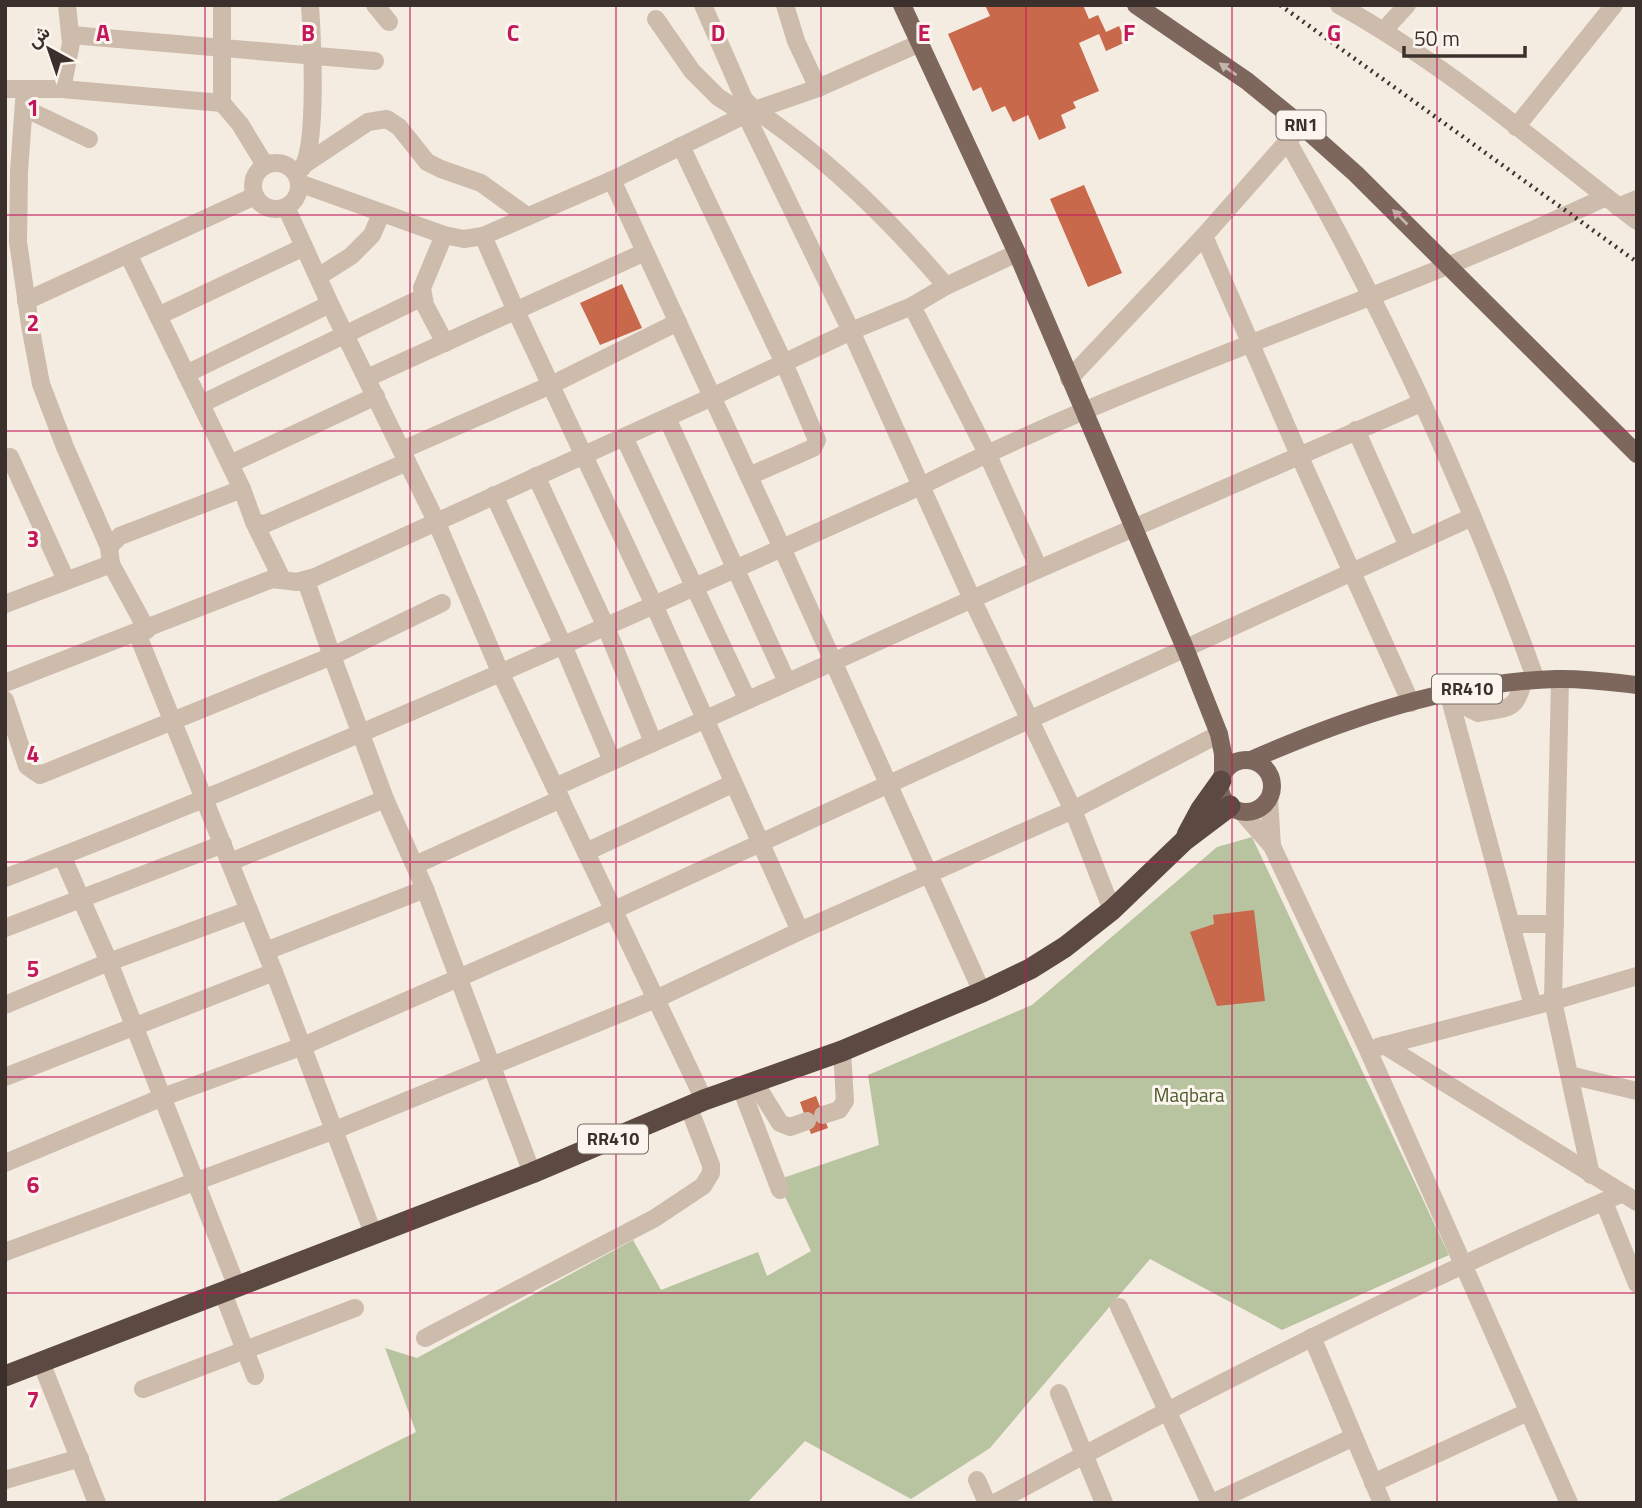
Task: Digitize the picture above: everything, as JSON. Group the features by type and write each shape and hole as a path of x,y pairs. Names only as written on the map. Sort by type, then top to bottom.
{"highway":[{"name":"RR410","path":"1185,840 1222,777"},
{"name":"RR410","path":"5,1376 532,1173 697,1104 842,1051 982,992 1042,962 1065,947 1112,910 1185,840 1236,809"}],"main road":[{"path":"902,5 1017,253 1185,648 1219,734 1223,754 1222,795 1236,809"},
{"name":"RN1","path":"1136,5 1247,81 1356,174 1637,454"},
{"name":"RR410","path":"1222,777 1228,767 1303,737 1455,691 1560,678 1637,685"},
{"path":"1219,734 1247,759 1263,765 1271,775 1272,792 1269,799"},
{"path":"1271,775 1303,737"},
{"name":"RR410","path":"1236,809 1257,810 1269,799"}],"street":[{"path":"62,89 71,35 67,5"},
{"path":"222,5 222,103 240,124 265,165"},
{"path":"310,5 313,56 309,153 300,174 296,197 286,207 272,209 259,202 255,196 253,182 259,169 272,163 286,165 300,174 381,214 464,239 483,236 611,180 751,112 818,88 918,44"},
{"path":"375,5 389,22"},
{"path":"703,5 735,82 972,599 1073,810 1112,910"},
{"path":"785,5 796,41 818,88"},
{"path":"1339,5 1384,30 1517,127 1637,221"},
{"path":"1384,30 1407,5"},
{"path":"1517,127 1614,5"},
{"path":"656,19 692,71 718,97 751,112 841,178 888,221 946,286"},
{"path":"71,35 375,61"},
{"path":"5,89 62,89 222,103"},
{"path":"25,89 18,242 41,384 142,631 173,721 266,951 373,1233"},
{"path":"24,108 89,139"},
{"path":"300,174 368,122 387,119 399,127 427,162 481,183 527,216"},
{"path":"1069,379 1204,236 1301,125"},
{"path":"1288,142 1371,295 1421,402 1493,565 1529,680 1513,706 1478,713 1470,709 1455,691"},
{"path":"681,146 784,363 817,440 813,448 749,476"},
{"path":"611,180 890,783 982,992"},
{"path":"26,301 255,196"},
{"path":"5,878 501,674 606,626 655,607 1083,410 1612,202 1637,199"},
{"path":"286,207 330,304 436,521 501,674 656,999 697,1104 711,1164 711,1173 703,1186 655,1218 425,1338"},
{"path":"318,277 351,256 372,235 381,214"},
{"path":"444,235 422,288 422,298 445,343"},
{"path":"483,236 655,607 800,931"},
{"path":"1204,236 1410,703"},
{"path":"158,316 304,247"},
{"path":"367,378 645,252"},
{"path":"5,683 272,579 306,580 667,418 851,331 912,306 946,286 1017,253"},
{"path":"128,254 242,489 254,522 282,579"},
{"path":"201,404 422,298"},
{"path":"186,374 330,304"},
{"path":"912,306 987,453 1039,569"},
{"path":"254,522 271,522 678,323"},
{"path":"230,464 376,396"},
{"path":"415,865 558,793 612,761 705,718 1421,402"},
{"path":"667,418 787,682"},
{"path":"1356,430 1408,546"},
{"path":"624,437 747,699"},
{"path":"10,457 66,580"},
{"path":"536,476 606,626 653,742"},
{"path":"5,604 66,580 110,555 120,536 242,489"},
{"path":"494,495 564,645 612,761"},
{"path":"5,1163 163,1097 303,1046 614,910 1472,517"},
{"path":"306,580 360,734 425,889 532,1173"},
{"path":"5,700 23,759 27,766 40,775 332,656 442,603"},
{"path":"1560,678 1553,1001 1591,1175"},
{"path":"1455,691 1533,1006"},
{"path":"5,1252 335,1130 656,999 800,931 1073,810 1219,734"},
{"path":"586,852 732,783"},
{"path":"230,862 385,799"},
{"path":"1269,799 1272,846"},
{"path":"1236,809 1272,846 1376,1048 1462,1264 1569,1503"},
{"path":"5,929 223,844"},
{"path":"62,856 109,962 197,1182 230,1290 244,1350 255,1376"},
{"path":"266,951 425,889"},
{"path":"5,1006 109,962 249,910"},
{"path":"1511,924 1555,924"},
{"path":"5,1077 274,972"},
{"path":"1376,1048 1637,976"},
{"path":"1376,1048 1630,1198"},
{"path":"748,1086 780,1123 790,1127 839,1110 845,1101 842,1051"},
{"path":"1569,1075 1637,1091"},
{"path":"748,1086 780,1190"},
{"path":"995,1503 1312,1337 1462,1264 1604,1202 1630,1198"},
{"path":"1604,1202 1637,1284"},
{"path":"1119,1307 1211,1503 1354,1437"},
{"path":"143,1389 355,1308"},
{"path":"1312,1337 1382,1503"},
{"path":"41,1362 97,1503"},
{"path":"1059,1393 1104,1503"},
{"path":"1373,1483 1528,1412"},
{"path":"5,1480 80,1458"},
{"path":"977,1480 987,1503"}],"green space":[{"name":"Maqbara","path":"1252,837 1449,1255 1282,1330 1150,1259 990,1448 911,1499 805,1441 747,1503 273,1503 416,1432 385,1348 417,1358 633,1240 661,1290 758,1252 767,1276 811,1251 777,1180 879,1145 868,1075 1032,1005 1217,847"}],"building":[{"path":"985,5 1083,5 1089,19 1098,15 1106,32 1119,26 1126,42 1106,51 1099,34 1079,43 1099,91 1073,102 1076,108 1061,115 1066,128 1039,140 1028,115 1013,122 1005,106 992,112 981,87 973,91 948,34 990,16"},
{"path":"1084,185 1122,273 1088,287 1050,199"},
{"path":"622,284 642,328 600,345 580,303"},
{"path":"1254,910 1265,1001 1217,1006 1190,932 1214,924 1213,915"},
{"path":"816,1096 828,1128 811,1134 800,1102"}],"railway":[{"path":"1280,5 1637,262"}]}
